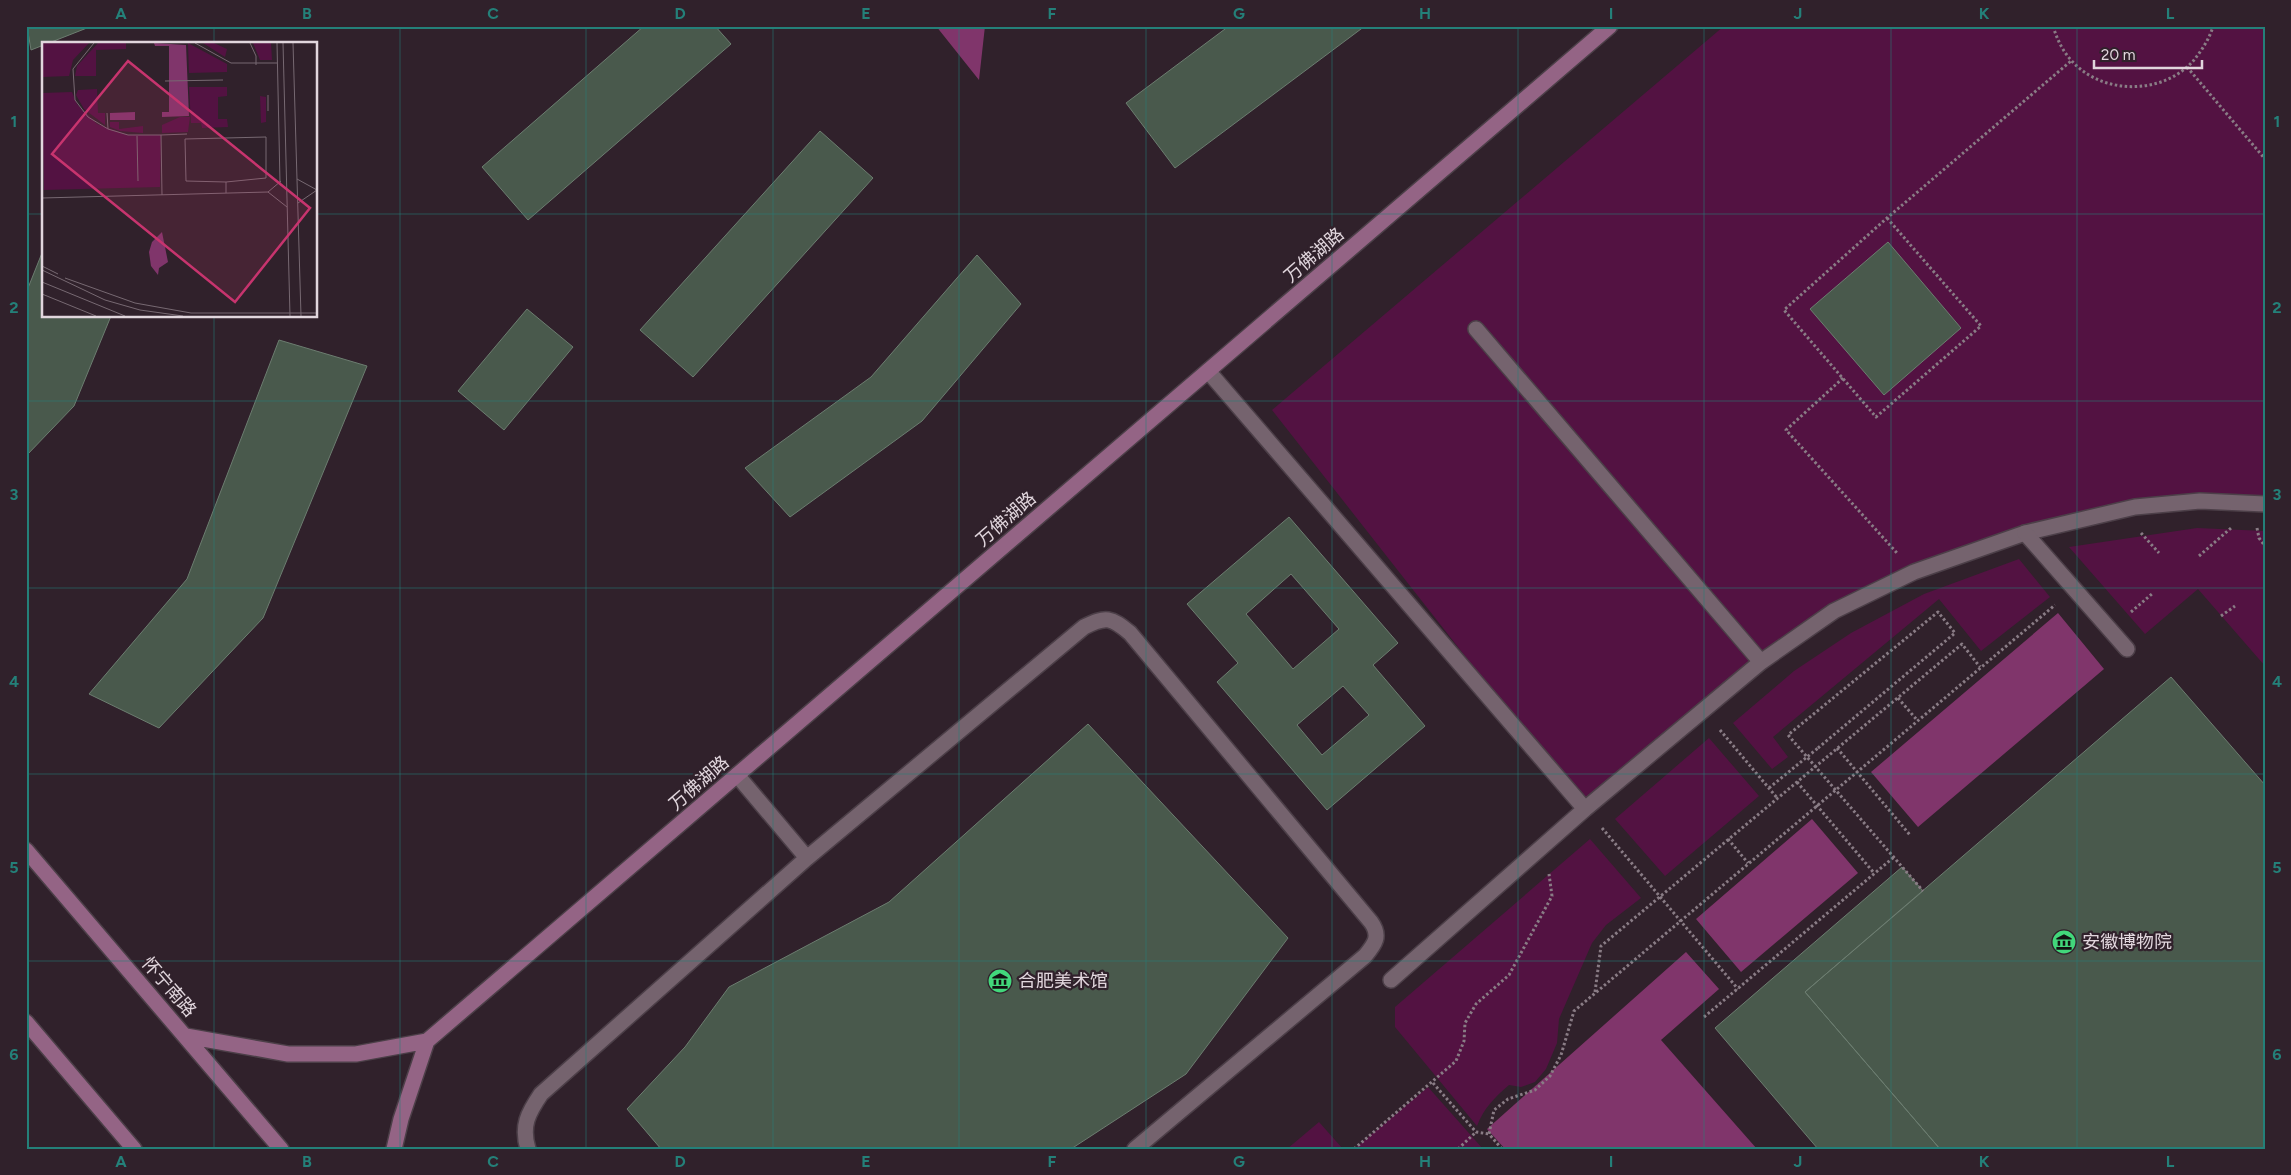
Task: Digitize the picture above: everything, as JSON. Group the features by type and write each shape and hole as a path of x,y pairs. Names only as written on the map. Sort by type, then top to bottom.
{"street":[{"name":"万佛湖路","path":"428,1040 1610,26"},
{"path":"1476,329 1761,662"},
{"path":"1208,371 1585,808"},
{"path":"1392,980 1585,808 1761,662 1834,611 1914,572 2025,533 2135,508 2200,502 2265,504"},
{"path":"2025,533 2127,649"},
{"path":"528,1149 524,1137 525,1122 541,1094 807,858 1084,626 1099,619 1109,618 1130,633 1371,922 1377,934 1376,941 1365,956 1135,1149"},
{"path":"737,775 807,858"},
{"name":"怀宁南路","path":"26,850 281,1149"},
{"path":"26,1022 128,1146"},
{"path":"186,1036 288,1054 356,1054 428,1040 401,1119 394,1149"}],"path":[{"path":"2053,26 2059,43 2071,61 2088,75 2107,84 2128,87 2149,86 2169,79 2187,68 2202,50 2212,26"},
{"path":"1887,218 1981,326 1876,417 1784,310 1887,218 2071,61"},
{"path":"2187,68 2265,159"},
{"path":"1843,378 1786,430 1914,572"},
{"path":"1489,1134 1494,1110 1508,1098 1535,1090 1550,1076 1561,1054 1574,1011 2074,589"},
{"path":"2221,616 2235,606"},
{"path":"1769,788 1818,748 1955,633 1938,612 1788,735 1894,857 1923,891"},
{"path":"1595,993 1601,946 1962,644 1980,667"},
{"path":"1898,698 1917,720"},
{"path":"1704,710 1778,799"},
{"path":"1837,748 1910,835"},
{"path":"1797,782 1874,873"},
{"path":"1585,808 1738,989"},
{"path":"1728,840 1748,863"},
{"path":"1354,1149 1456,1062 1464,1041 1465,1023 1476,1004 1509,975 1552,896 1550,876 1536,852"},
{"path":"1704,1017 1894,857"},
{"path":"1433,1083 1476,1132 1489,1134 1502,1149"},
{"path":"1458,1149 1476,1132"}],"shaded area":[{"path":"936,26 985,26 979,80"},
{"path":"1724,26 2265,26 2265,505 2135,507 1996,543 1834,611 1585,809 1272,410"},
{"path":"2197,528 2265,531 2265,666 2198,589 2145,634 2069,547"},
{"path":"2019,559 2050,597 1981,651 1939,599 1773,737 1788,757 1772,769 1733,723 1794,671 1851,633 1924,594"},
{"path":"2058,613 2104,669 1918,827 1871,772"},
{"path":"1709,738 1759,796 1665,876 1615,819"},
{"path":"1812,819 1858,873 1741,972 1696,919"},
{"path":"1590,839 1641,898 1606,925 1592,943 1559,1019 1557,1043 1546,1069 1535,1082 1521,1087 1509,1085 1490,1104 1477,1126 1395,1027 1395,1007"},
{"path":"1686,952 1719,989 1661,1040 1757,1149 1505,1149 1487,1129"},
{"path":"1428,1087 1483,1149 1354,1149"},
{"path":"1319,1122 1343,1149 1287,1149"}],"building":[{"path":"27,26 92,26 51,42 42,42 42,46 31,50"},
{"path":"644,26 715,26 731,44 528,220 482,167"},
{"path":"1229,26 1365,26 1175,168 1126,103"},
{"path":"820,131 873,178 693,377 640,330"},
{"path":"1888,242 1961,328 1884,395 1810,309"},
{"path":"42,253 42,318 110,318 74,406 26,456 26,293"},
{"path":"977,255 1021,304 922,421 790,517 745,468 871,377"},
{"path":"527,309 573,347 504,430 458,391"},
{"path":"279,340 367,366 263,618 159,728 89,694 187,579"},
{"path":"1289,517 1398,643 1373,665 1425,726 1327,810 1217,682 1238,663 1187,604","holes":["1291,574 1339,629 1293,669 1246,614","1343,686 1369,715 1322,755 1297,725"]},
{"name":"安徽博物院","path":"2171,677 2265,785 2265,1149 1940,1149 1805,992"},
{"path":"1088,724 1288,938 1186,1074 1071,1149 661,1149 627,1109 685,1047 729,987 889,902"},
{"path":"1902,867 1923,891 1805,992 1940,1149 1818,1149 1715,1028"}],"place":[{"name":"安徽博物院","path":"2064,942"},
{"name":"合肥美术馆","path":"1000,981"}]}
